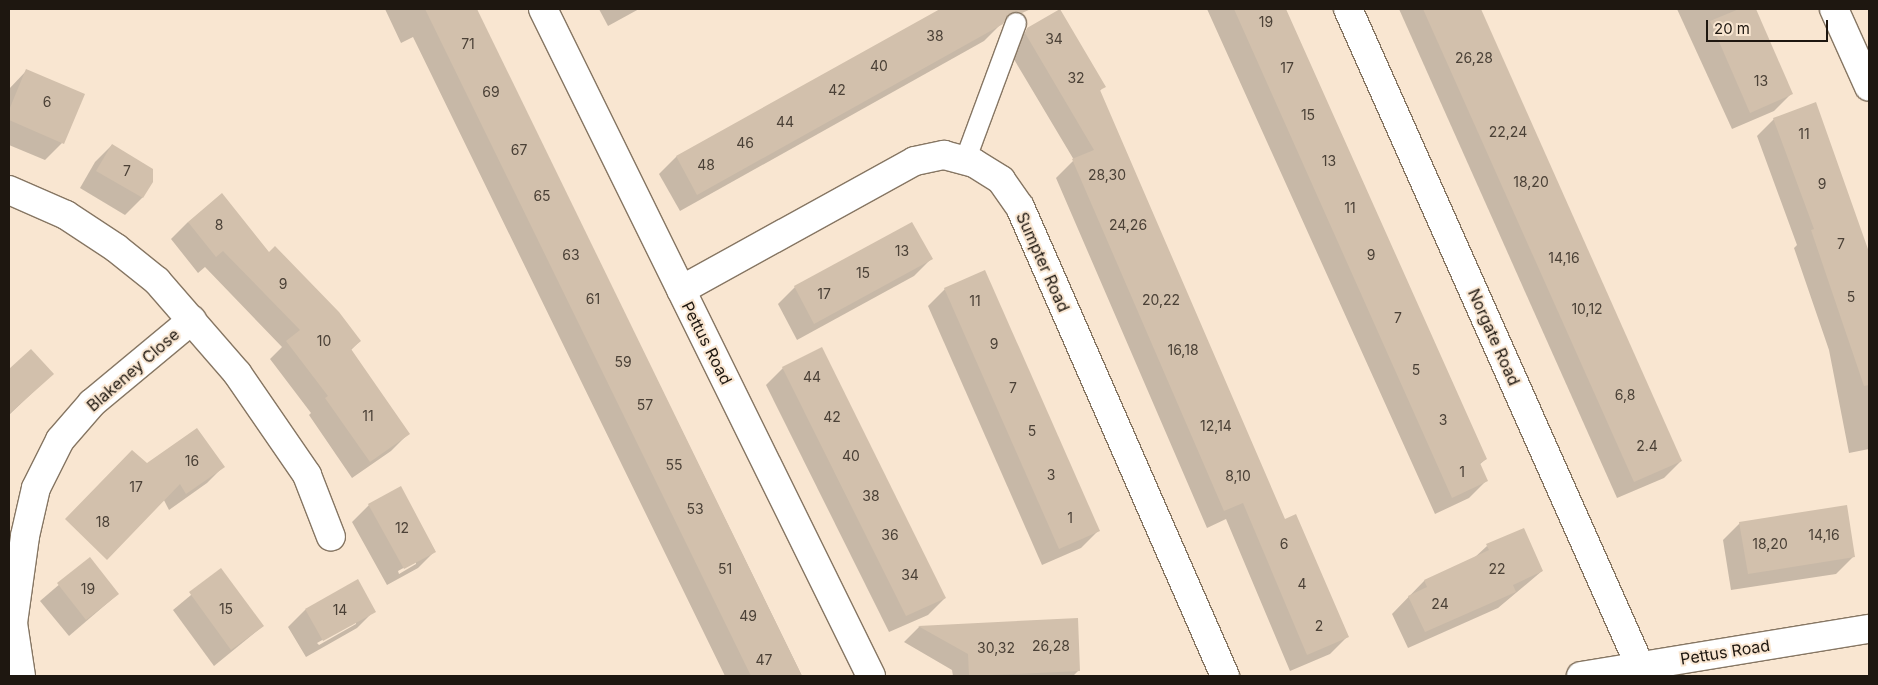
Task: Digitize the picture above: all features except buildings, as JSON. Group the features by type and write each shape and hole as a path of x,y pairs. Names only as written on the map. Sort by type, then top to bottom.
{"street":[{"name":"Pettus Road","path":"543,9 870,676"},
{"name":"Norgate Road","path":"1348,9 1640,666"},
{"path":"1834,9 1869,87"},
{"name":"Sumpter Road","path":"680,290 916,161 944,155 965,161 1001,180 1020,207 1225,676"},
{"name":"Blakeney Close","path":"9,190 66,216 116,248 157,281 237,373 307,475 331,537"},
{"name":"Blakeney Close","path":"21,676 13,624 25,536 36,488 60,440 92,403 192,320"},
{"name":"Pettus Road","path":"1581,676 1869,629"}],"lane":[{"path":"965,161 1016,23"}]}
